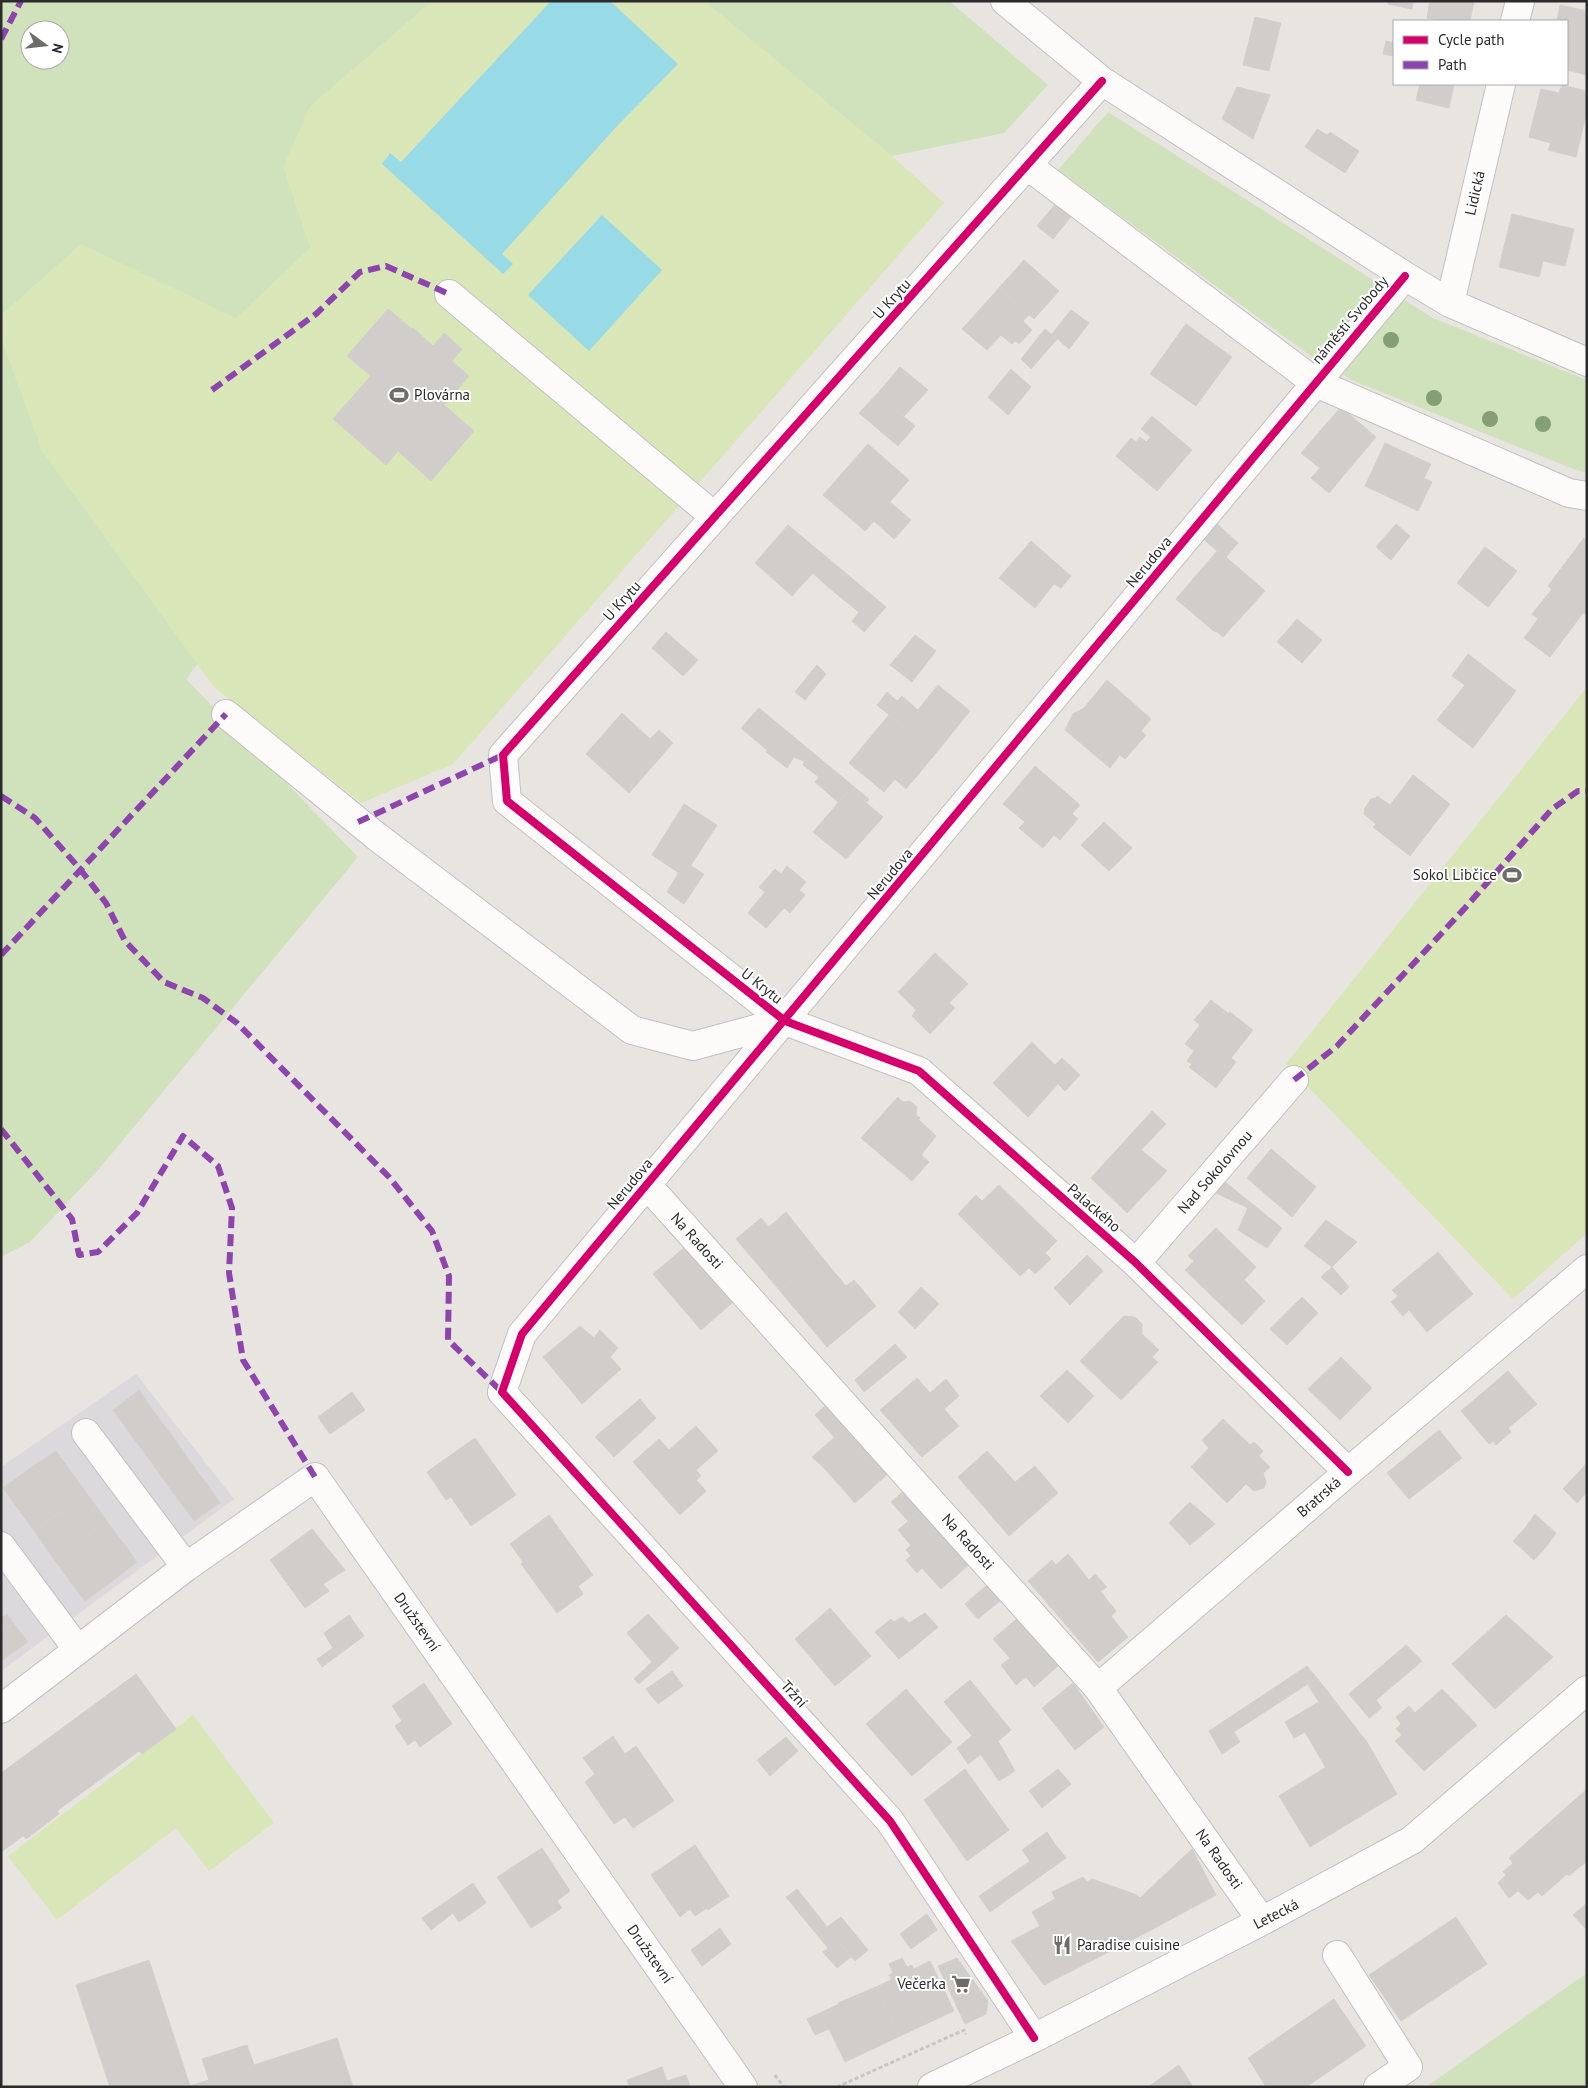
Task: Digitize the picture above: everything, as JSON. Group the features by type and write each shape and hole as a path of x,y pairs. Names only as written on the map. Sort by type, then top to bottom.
{"street":[{"name":"náměstí Svobody","path":"1005,1 1102,81 1405,276 1450,303 1587,362"},
{"path":"1515,20 1520,1"},
{"path":"1028,166 1102,81"},
{"name":"Lidická","path":"1450,303 1501,85"},
{"name":"náměstí Svobody","path":"1028,166 1316,382 1570,493 1587,496"},
{"name":"U Krytu","path":"785,1021 507,801 503,755 1028,166"},
{"name":"náměstí Svobody","path":"1316,382 1405,276"},
{"path":"448,294 715,517"},
{"name":"Nerudova","path":"502,1392 522,1334 1316,382"},
{"path":"226,714 376,836 632,1030 693,1046 785,1021"},
{"name":"Palackého","path":"785,1021 919,1071 1136,1263 1348,1472"},
{"name":"Nad Sokolovnou","path":"1136,1263 1294,1080"},
{"name":"Na Radosti","path":"647,1185 1098,1688 1262,1921"},
{"name":"Bratrská","path":"1098,1688 1587,1269"},
{"name":"Tržní","path":"502,1392 890,1821 1034,2038"},
{"path":"86,1433 186,1567"},
{"name":"Družstevní","path":"1,1709 186,1567 315,1477 743,2087"},
{"path":"1,1546 78,1650"},
{"name":"Letecká","path":"932,2087 1034,2038 1262,1921 1412,1840 1587,1690"},
{"path":"1337,1955 1408,2067 1378,2087"}],"shaded area":[{"path":"136,1374 234,1499 1,1671 1,1467"}],"green space":[{"path":"1,1 551,1 315,509 186,679 358,857 99,1169 30,1242 1,1257"},
{"name":"Plovárna","path":"432,1 705,1 892,156 944,203 453,764 361,803 214,687 42,451 1,338 1,315 81,244 236,318 310,248 283,167 310,106"},
{"path":"610,1 949,1 1048,85 1004,133 892,156 874,141"},
{"path":"1108,112 1433,318 1587,380 1587,473 1354,381 1315,359 1058,170"},
{"name":"Sokol Libčice","path":"1587,687 1587,1233 1513,1299 1286,1064"},
{"path":"193,1715 274,1823 209,1871 176,1828 57,1920 8,1856"},
{"path":"1587,1973 1587,2087 1426,2087"}],"water":[{"path":"551,1 610,1 678,64 617,126 502,254 513,264 503,274 382,164 390,153 401,162"},
{"path":"602,215 662,270 589,351 528,295"}],"building":[{"path":"1388,1 1413,3 1412,9 1388,4"},
{"path":"1430,1 1474,1 1470,20 1437,20 1427,18"},
{"path":"1560,5 1587,11 1587,75 1568,70 1568,20 1557,20"},
{"path":"1255,17 1281,23 1269,71 1243,65"},
{"path":"1386,41 1393,43 1393,56 1383,54"},
{"path":"1420,85 1454,85 1449,108 1416,100"},
{"path":"1562,85 1587,91 1587,111 1576,157 1548,150 1551,143 1529,137 1541,89 1559,93"},
{"path":"1237,87 1270,95 1253,139 1222,119"},
{"path":"1317,129 1327,135 1330,132 1359,151 1345,173 1305,147"},
{"path":"1057,202 1073,214 1053,239 1037,226"},
{"path":"1512,214 1574,229 1565,266 1543,261 1539,277 1499,267"},
{"path":"1024,260 1059,291 1034,319 999,288"},
{"path":"999,288 1029,315 1023,321 1032,330 1019,344 1015,341 1012,344 1001,335 987,350 962,329"},
{"path":"388,309 412,329 371,376 347,356"},
{"path":"1071,310 1089,323 1069,349 1052,334"},
{"path":"1186,324 1232,357 1196,406 1150,374"},
{"path":"413,328 433,346 444,333 462,349 452,361 469,376 444,405 474,431 431,481 398,451 386,465 333,419"},
{"path":"1045,329 1057,339 1031,369 1021,359"},
{"path":"900,367 928,390 904,416 877,394"},
{"path":"1011,369 1031,387 1008,415 988,397"},
{"path":"877,394 915,426 898,446 859,413"},
{"path":"1341,407 1376,437 1329,493 1311,478 1320,468 1301,453"},
{"path":"1152,416 1192,450 1157,491 1116,456 1131,438 1136,442 1140,437 1146,442 1151,437 1141,429"},
{"path":"1385,443 1431,464 1424,478 1432,482 1418,511 1365,486"},
{"path":"868,444 909,480 890,502 911,520 894,539 874,521 865,531 823,495"},
{"path":"1214,521 1238,543 1225,558 1200,536"},
{"path":"1396,524 1410,536 1391,560 1376,547"},
{"path":"788,525 842,570 828,587 813,573 792,596 755,563"},
{"path":"1584,538 1587,541 1587,615 1583,613 1550,657 1524,638 1538,619 1532,614 1552,589 1548,586"},
{"path":"1031,541 1071,576 1061,588 1054,584 1035,608 999,578"},
{"path":"1485,547 1517,571 1488,607 1457,583"},
{"path":"1218,550 1265,591 1223,637 1176,599"},
{"path":"842,570 886,607 864,632 852,621 859,612 828,587"},
{"path":"1297,619 1322,640 1302,663 1277,642"},
{"path":"666,632 698,660 683,676 652,648"},
{"path":"915,635 936,651 912,682 890,665"},
{"path":"1468,654 1516,691 1473,748 1437,720 1465,685 1452,676"},
{"path":"817,665 826,674 805,700 795,692"},
{"path":"1107,680 1151,719 1141,731 1146,735 1125,759 1120,755 1110,768 1065,730 1073,714 1084,708"},
{"path":"938,685 970,711 936,753 877,705 887,692 897,701 902,696 918,710"},
{"path":"759,708 783,728 767,750 741,728"},
{"path":"622,713 650,739 659,730 673,743 629,793 586,754"},
{"path":"889,715 936,753 906,789 895,779 884,792 849,763"},
{"path":"783,728 869,799 867,802 850,789 838,802 815,782 819,777 803,765 804,761 794,757 787,768 766,752"},
{"path":"1035,766 1080,805 1072,814 1078,819 1060,840 1054,835 1043,848 1019,828 1025,822 1003,804"},
{"path":"1413,775 1450,804 1410,856 1373,827 1376,824 1364,814 1365,808 1371,799 1377,796 1390,805"},
{"path":"850,789 883,817 846,859 813,832"},
{"path":"684,804 717,825 691,865 685,862 679,873 652,855"},
{"path":"1104,822 1132,848 1109,871 1081,845"},
{"path":"685,862 704,874 684,904 667,892"},
{"path":"787,866 806,882 799,890 805,895 790,913 784,908 766,928 748,913 765,892 759,887 775,869 781,874"},
{"path":"935,953 968,984 949,1003 955,1008 930,1034 912,1016 916,1010 898,992"},
{"path":"1211,1000 1253,1030 1231,1058 1236,1062 1216,1088 1189,1067 1192,1064 1187,1061 1194,1051 1185,1044 1200,1025 1194,1020"},
{"path":"1032,1042 1055,1065 1062,1058 1080,1075 1065,1091 1058,1084 1028,1117 993,1083"},
{"path":"898,1097 903,1102 910,1101 917,1107 916,1115 920,1118 918,1119 936,1136 921,1155 929,1162 912,1181 861,1138"},
{"path":"1152,1111 1166,1124 1141,1150 1167,1171 1127,1213 1091,1178"},
{"path":"1271,1149 1316,1187 1292,1217 1247,1178"},
{"path":"1224,1181 1282,1228 1267,1248 1238,1230 1248,1208 1214,1192"},
{"path":"999,1185 1057,1241 1045,1253 1051,1259 1035,1274 1029,1268 1020,1276 958,1214 976,1195 982,1201"},
{"path":"786,1212 821,1256 780,1291 736,1239 761,1218 769,1227"},
{"path":"1326,1220 1357,1242 1345,1254 1315,1233"},
{"path":"1216,1228 1256,1267 1244,1280 1265,1301 1242,1325 1185,1270 1194,1261 1188,1256"},
{"path":"1315,1233 1345,1254 1332,1267 1304,1246"},
{"path":"685,1247 732,1303 701,1330 653,1274"},
{"path":"1438,1252 1473,1294 1427,1332 1409,1310 1403,1316 1391,1302 1398,1296 1392,1290"},
{"path":"1087,1255 1103,1271 1070,1305 1054,1288"},
{"path":"821,1256 846,1286 854,1280 876,1306 827,1347 780,1291"},
{"path":"1332,1267 1349,1287 1341,1295 1321,1277"},
{"path":"921,1287 939,1304 915,1329 898,1312"},
{"path":"1302,1297 1318,1313 1287,1345 1270,1329"},
{"path":"1124,1316 1135,1317 1142,1324 1142,1334 1159,1350 1152,1357 1158,1362 1121,1400 1080,1361"},
{"path":"580,1326 594,1338 600,1330 618,1348 610,1357 621,1369 582,1404 543,1357"},
{"path":"895,1344 907,1357 864,1392 855,1380"},
{"path":"1341,1357 1372,1388 1340,1420 1308,1389"},
{"path":"1067,1370 1094,1396 1068,1423 1040,1396"},
{"path":"1508,1371 1537,1404 1508,1428 1511,1432 1496,1445 1493,1441 1489,1444 1461,1411"},
{"path":"917,1378 959,1426 922,1457 880,1410"},
{"path":"946,1379 959,1396 944,1409 930,1393"},
{"path":"139,1390 150,1406 124,1425 113,1410"},
{"path":"352,1392 365,1410 330,1434 318,1417"},
{"path":"640,1399 647,1408 603,1445 595,1437"},
{"path":"831,1401 851,1423 834,1437 815,1415"},
{"path":"150,1406 160,1420 134,1439 124,1425"},
{"path":"647,1408 656,1418 614,1457 603,1445"},
{"path":"1223,1419 1250,1445 1254,1442 1263,1451 1259,1456 1270,1467 1263,1473 1266,1482 1264,1488 1254,1491 1246,1484 1227,1503 1191,1467 1209,1448 1202,1440"},
{"path":"160,1420 170,1433 144,1452 134,1439"},
{"path":"851,1423 891,1471 855,1503 812,1457"},
{"path":"696,1426 718,1451 696,1470 701,1476 696,1480 706,1491 680,1515 633,1462 659,1439 669,1450"},
{"path":"1439,1430 1462,1458 1409,1499 1387,1473"},
{"path":"170,1433 180,1447 154,1466 144,1452"},
{"path":"475,1438 516,1495 471,1526 451,1497 446,1500 427,1472"},
{"path":"180,1447 190,1461 164,1480 154,1466"},
{"path":"56,1451 67,1466 40,1484 29,1469"},
{"path":"987,1451 1015,1482 1035,1466 1058,1493 1009,1536 958,1477"},
{"path":"190,1461 200,1475 174,1494 164,1480"},
{"path":"1587,1463 1587,1492 1577,1503 1563,1489"},
{"path":"67,1466 77,1480 50,1498 40,1484"},
{"path":"29,1469 40,1484 14,1503 3,1488"},
{"path":"200,1475 210,1488 184,1507 174,1494"},
{"path":"77,1480 87,1494 60,1512 50,1498"},
{"path":"40,1484 50,1498 24,1517 14,1503"},
{"path":"210,1488 220,1503 194,1521 184,1507"},
{"path":"906,1489 923,1509 908,1521 891,1502"},
{"path":"87,1494 97,1507 70,1526 60,1512"},
{"path":"50,1498 60,1512 34,1531 24,1517"},
{"path":"1190,1502 1215,1524 1190,1545 1169,1523"},
{"path":"97,1507 107,1521 80,1540 70,1526"},
{"path":"923,1509 971,1563 941,1589 922,1568 917,1573 906,1560 911,1556 906,1550 911,1545 898,1530"},
{"path":"60,1512 70,1526 44,1545 34,1531"},
{"path":"1535,1514 1556,1533 1546,1547 1525,1528"},
{"path":"549,1515 593,1575 578,1586 583,1594 557,1613 521,1564 523,1562 510,1544"},
{"path":"107,1521 117,1535 90,1553 80,1540"},
{"path":"70,1526 80,1540 54,1559 44,1545"},
{"path":"1525,1528 1546,1547 1534,1560 1513,1541"},
{"path":"312,1529 345,1570 323,1584 329,1591 305,1608 270,1560"},
{"path":"117,1535 127,1548 100,1567 90,1553"},
{"path":"80,1540 90,1553 64,1573 54,1559"},
{"path":"127,1548 137,1562 111,1582 100,1567"},
{"path":"90,1553 100,1567 74,1587 64,1573"},
{"path":"1068,1554 1089,1580 1095,1574 1107,1587 1100,1591 1116,1611 1111,1616 1128,1637 1098,1662 1028,1581 1052,1560 1056,1565"},
{"path":"100,1567 111,1582 85,1601 74,1587"},
{"path":"988,1584 1001,1600 978,1619 965,1604"},
{"path":"830,1608 871,1656 835,1686 795,1639"},
{"path":"925,1613 938,1627 914,1647 893,1622 903,1617 909,1623"},
{"path":"7,1614 17,1628 1,1639 1,1618"},
{"path":"648,1614 679,1648 639,1684 634,1679 652,1662 627,1633"},
{"path":"349,1615 364,1636 322,1667 317,1659 333,1648 324,1633"},
{"path":"1506,1615 1553,1657 1495,1709 1452,1664"},
{"path":"1018,1618 1058,1666 1034,1687 1026,1677 1016,1685 1001,1665 1010,1658 993,1639"},
{"path":"891,1619 914,1647 899,1659 875,1632"},
{"path":"17,1628 28,1642 1,1661 1,1639"},
{"path":"1406,1645 1422,1661 1376,1700 1382,1708 1369,1718 1349,1694"},
{"path":"1307,1666 1317,1678 1234,1732 1240,1742 1222,1754 1209,1731"},
{"path":"672,1671 683,1686 658,1704 646,1689"},
{"path":"136,1674 176,1729 142,1754 139,1751 57,1811 59,1814 26,1839 23,1836 1,1852 1,1773"},
{"path":"1317,1678 1367,1742 1326,1768 1305,1732 1294,1738 1285,1722 1319,1702 1308,1685"},
{"path":"970,1680 1011,1730 995,1744 954,1693"},
{"path":"424,1683 452,1724 420,1747 415,1740 408,1745 395,1726 402,1721 392,1706"},
{"path":"1073,1683 1104,1727 1075,1750 1042,1708"},
{"path":"906,1689 952,1742 912,1776 866,1724"},
{"path":"1442,1689 1477,1725 1424,1771 1395,1741 1402,1735 1396,1729 1401,1724 1396,1717 1409,1706 1415,1713"},
{"path":"954,1693 995,1744 968,1764 957,1748 972,1736 944,1702"},
{"path":"613,1736 625,1754 636,1746 674,1801 633,1828 625,1817 614,1824 585,1782 595,1774 583,1758"},
{"path":"786,1737 798,1751 770,1776 757,1760"},
{"path":"998,1741 1015,1771 999,1781 981,1755"},
{"path":"1367,1742 1397,1794 1310,1847 1279,1796"},
{"path":"965,1769 1009,1830 967,1861 924,1800"},
{"path":"1058,1769 1071,1784 1042,1808 1029,1791"},
{"path":"1587,1789 1587,1861 1569,1876 1567,1874 1542,1896 1538,1892 1528,1900 1518,1891 1509,1898 1498,1883 1506,1875 1503,1872 1513,1863 1509,1858"},
{"path":"1047,1832 1055,1844 1030,1861 1022,1850"},
{"path":"1055,1844 1066,1858 990,1912 979,1896"},
{"path":"695,1845 729,1896 695,1916 690,1909 680,1917 651,1875"},
{"path":"542,1848 570,1891 557,1901 562,1908 531,1928 497,1877"},
{"path":"1192,1849 1216,1895 1134,1939 1092,1879 1137,1895 1140,1898"},
{"path":"1083,1877 1087,1882 1092,1879 1134,1939 1044,1985 1011,1941 1040,1926 1032,1912 1055,1899 1052,1892"},
{"path":"473,1883 486,1903 459,1922 453,1913 431,1930 422,1918"},
{"path":"797,1889 851,1957 837,1968 823,1952 828,1948 786,1897"},
{"path":"1587,1903 1587,1930 1573,1915"},
{"path":"927,1914 937,1930 911,1949 900,1934"},
{"path":"841,1917 868,1950 855,1961 827,1927"},
{"path":"1456,1917 1487,1964 1401,2021 1369,1975"},
{"path":"720,1928 731,1944 702,1966 691,1950"},
{"path":"902,1958 907,1967 912,1965 914,1969 930,1961 954,2011 900,2036 876,1987 891,1980 889,1975 893,1973 889,1964"},
{"name":"Večerka","path":"957,1958 988,2001 986,2014 965,2024 938,1966"},
{"path":"149,1960 190,2086 209,2080 202,2059 247,2045 254,2065 337,2038 353,2087 110,2087 76,1985"},
{"path":"876,1987 900,2036 845,2062 829,2029 815,2035 807,2019"},
{"path":"1334,1999 1366,2046 1306,2087 1266,2087 1248,2058"},
{"path":"1179,2065 1193,2087 1148,2087"},
{"path":"662,2067 667,2081 686,2075 690,2087 630,2087 627,2080"}],"marked path":[{"path":"1,39 21,1"},
{"path":"212,390 316,314 360,272 386,266 449,294"},
{"path":"1,955 226,714"},
{"path":"358,822 503,755"},
{"path":"1294,1080 1337,1046 1465,908 1552,809 1578,791 1587,791"},
{"path":"1,796 35,818 80,869 106,903 125,941 164,982 203,998 237,1023 389,1177 432,1231 449,1276 448,1340 502,1392"},
{"path":"1,1129 72,1219 79,1255 98,1252 137,1213 183,1136 218,1166 232,1208 229,1273 243,1360 315,1477"}],"cycle path":[{"path":"1102,81 503,755 507,801 785,1021 919,1071 1136,1263 1348,1472"},
{"path":"1034,2038 890,1821 502,1392 522,1334 1405,276"}],"place":[{"name":"Plovárna","path":"399,395"},
{"name":"Sokol Libčice","path":"1512,875"},
{"name":"Paradise cuisine","path":"1062,1945"},
{"name":"Večerka","path":"961,1984"}]}
